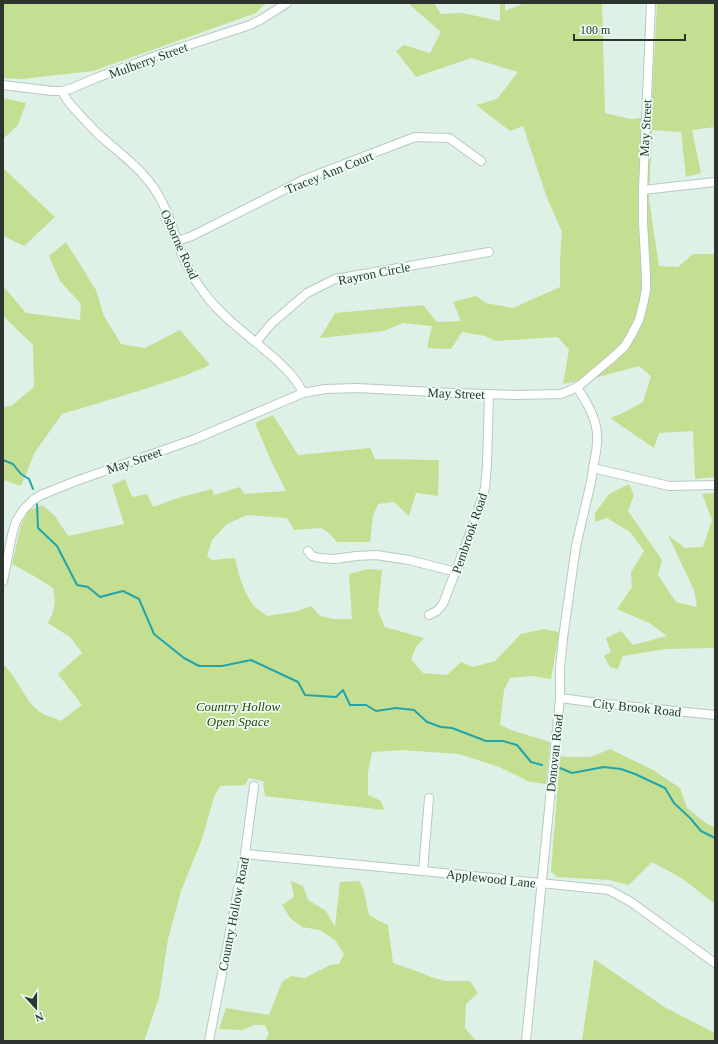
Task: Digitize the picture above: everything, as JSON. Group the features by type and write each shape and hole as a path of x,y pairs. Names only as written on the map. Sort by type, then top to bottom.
{"street":[{"name":"Mulberry Street","path":"3,85 52,91 70,89 161,54 250,25 287,3"},
{"name":"May Street","path":"3,581 16,521 24,509 33,500 41,495 70,483 209,434 303,393 325,389 357,388 517,395 561,394 577,387 612,358 625,346 639,320 646,290 643,190 651,3"},
{"name":"Osborne Road","path":"62,91 67,100 98,133 127,159 152,185 170,219 187,267 206,296 219,311 292,375 303,393"},
{"name":"Tracey Ann Court","path":"177,241 192,236 303,180 415,137 449,138 480,161"},
{"path":"643,190 715,182"},
{"name":"Rayron Circle","path":"256,342 272,323 307,294 335,279 489,252"},
{"name":"Donovan Road","path":"526,1041 560,698 560,668 564,630 576,546 591,482 598,438 597,428 588,406 577,387"},
{"name":"Pembrook Road","path":"429,615 437,611 443,604 478,511 484,488 487,465 489,394"},
{"path":"593,468 669,486 715,485"},
{"path":"308,552 312,556 319,558 335,559 376,555 409,560 456,572"},
{"name":"City Brook Road","path":"560,698 715,715"},
{"name":"Country Hollow Road","path":"209,1041 245,854 254,786"},
{"path":"423,871 429,798"},
{"name":"Applewood Lane","path":"245,854 608,890 631,902 715,963"}],"green space":[{"path":"3,3 266,3 256,13 93,71 22,79 3,78"},
{"path":"412,3 434,3 441,14 462,13 500,21 500,3 505,3 505,11 525,3 602,3 605,113 631,119 651,117 657,3 715,3 715,127 692,130 701,173 686,177 681,132 652,130 649,199 659,266 678,267 693,254 715,254 715,477 695,479 693,431 659,433 654,448 610,418 643,402 651,376 639,366 599,377 563,384 569,350 558,337 496,341 485,336 462,332 451,349 427,348 432,326 403,323 384,331 320,338 335,313 423,305 437,322 461,321 453,302 476,296 486,303 513,308 560,287 562,232 547,198 523,126 510,131 476,105 497,99 518,72 471,58 416,77 396,51 404,45 430,53 441,32 410,5"},
{"path":"4,98 26,103 18,125 3,139 3,101"},
{"path":"3,168 55,217 24,246 3,236"},
{"path":"66,242 96,290 104,316 121,344 145,348 180,330 210,365 184,376 62,414 35,452 21,486 3,480 3,407 11,406 34,387 33,345 3,316 3,286 26,313 80,320 81,304 60,281 49,256"},
{"name":"Country Hollow Open Space","path":"273,415 298,455 370,448 375,459 439,460 438,496 416,493 409,516 394,502 378,504 373,516 370,542 337,542 329,533 321,528 294,530 287,518 247,515 227,524 212,540 207,556 212,560 235,558 244,589 250,601 267,616 294,612 311,606 320,616 333,619 352,619 349,574 369,569 382,570 378,611 385,627 424,638 416,647 411,659 423,673 447,675 461,662 473,667 495,661 521,634 544,629 559,632 551,679 532,676 510,678 504,690 500,725 550,742 546,784 530,782 499,767 459,754 401,750 372,752 368,772 368,795 381,801 384,810 265,796 263,783 266,782 249,778 245,785 220,786 214,797 202,839 181,891 168,939 159,998 144,1041 4,1041 3,664 32,705 42,713 61,721 82,705 58,674 82,653 70,637 48,623 54,606 53,588 12,564 21,525 28,511 42,505 55,516 68,536 124,524 112,485 125,479 132,497 147,494 153,507 181,497 212,489 214,495 240,487 244,494 286,491 255,423"},
{"path":"629,484 634,495 628,511 662,560 658,575 676,602 697,607 694,590 668,535 685,548 703,547 712,520 702,494 715,493 715,648 665,649 623,656 618,669 610,667 604,656 611,652 606,638 621,631 633,645 667,636 651,624 617,609 632,587 631,572 644,551 630,532 607,518 595,522 595,513 609,494"},
{"path":"610,749 653,770 680,788 687,808 707,824 715,827 715,904 683,879 652,862 629,885 610,880 557,877 551,871 560,756 591,757"},
{"path":"291,881 303,886 308,900 326,911 335,927 340,882 359,881 363,888 369,915 388,925 393,963 445,981 470,981 478,993 466,1004 465,1028 476,1041 265,1041 269,1034 265,1025 254,1025 242,1030 219,1029 226,1008 269,1015 282,982 291,976 305,978 330,965 339,964 344,954 335,940 320,930 302,927 290,918 282,905 294,897"},
{"path":"594,959 666,1008 715,1033 713,1041 582,1041"}],"waterway":[{"path":"3,460 13,464 21,474 29,479 33,489"},
{"path":"37,504 38,528 57,546 77,585 88,587 100,597 123,591 139,599 154,634 184,658 199,666 222,666 251,660 298,682 305,695 336,697 343,690 350,705 366,705 376,711 396,708 414,710 427,722 441,727 452,728 486,741 503,741 517,745 531,762 542,765"},
{"path":"560,768 572,773 604,767 621,769 635,774 665,788 674,803 701,831 715,838"}]}
